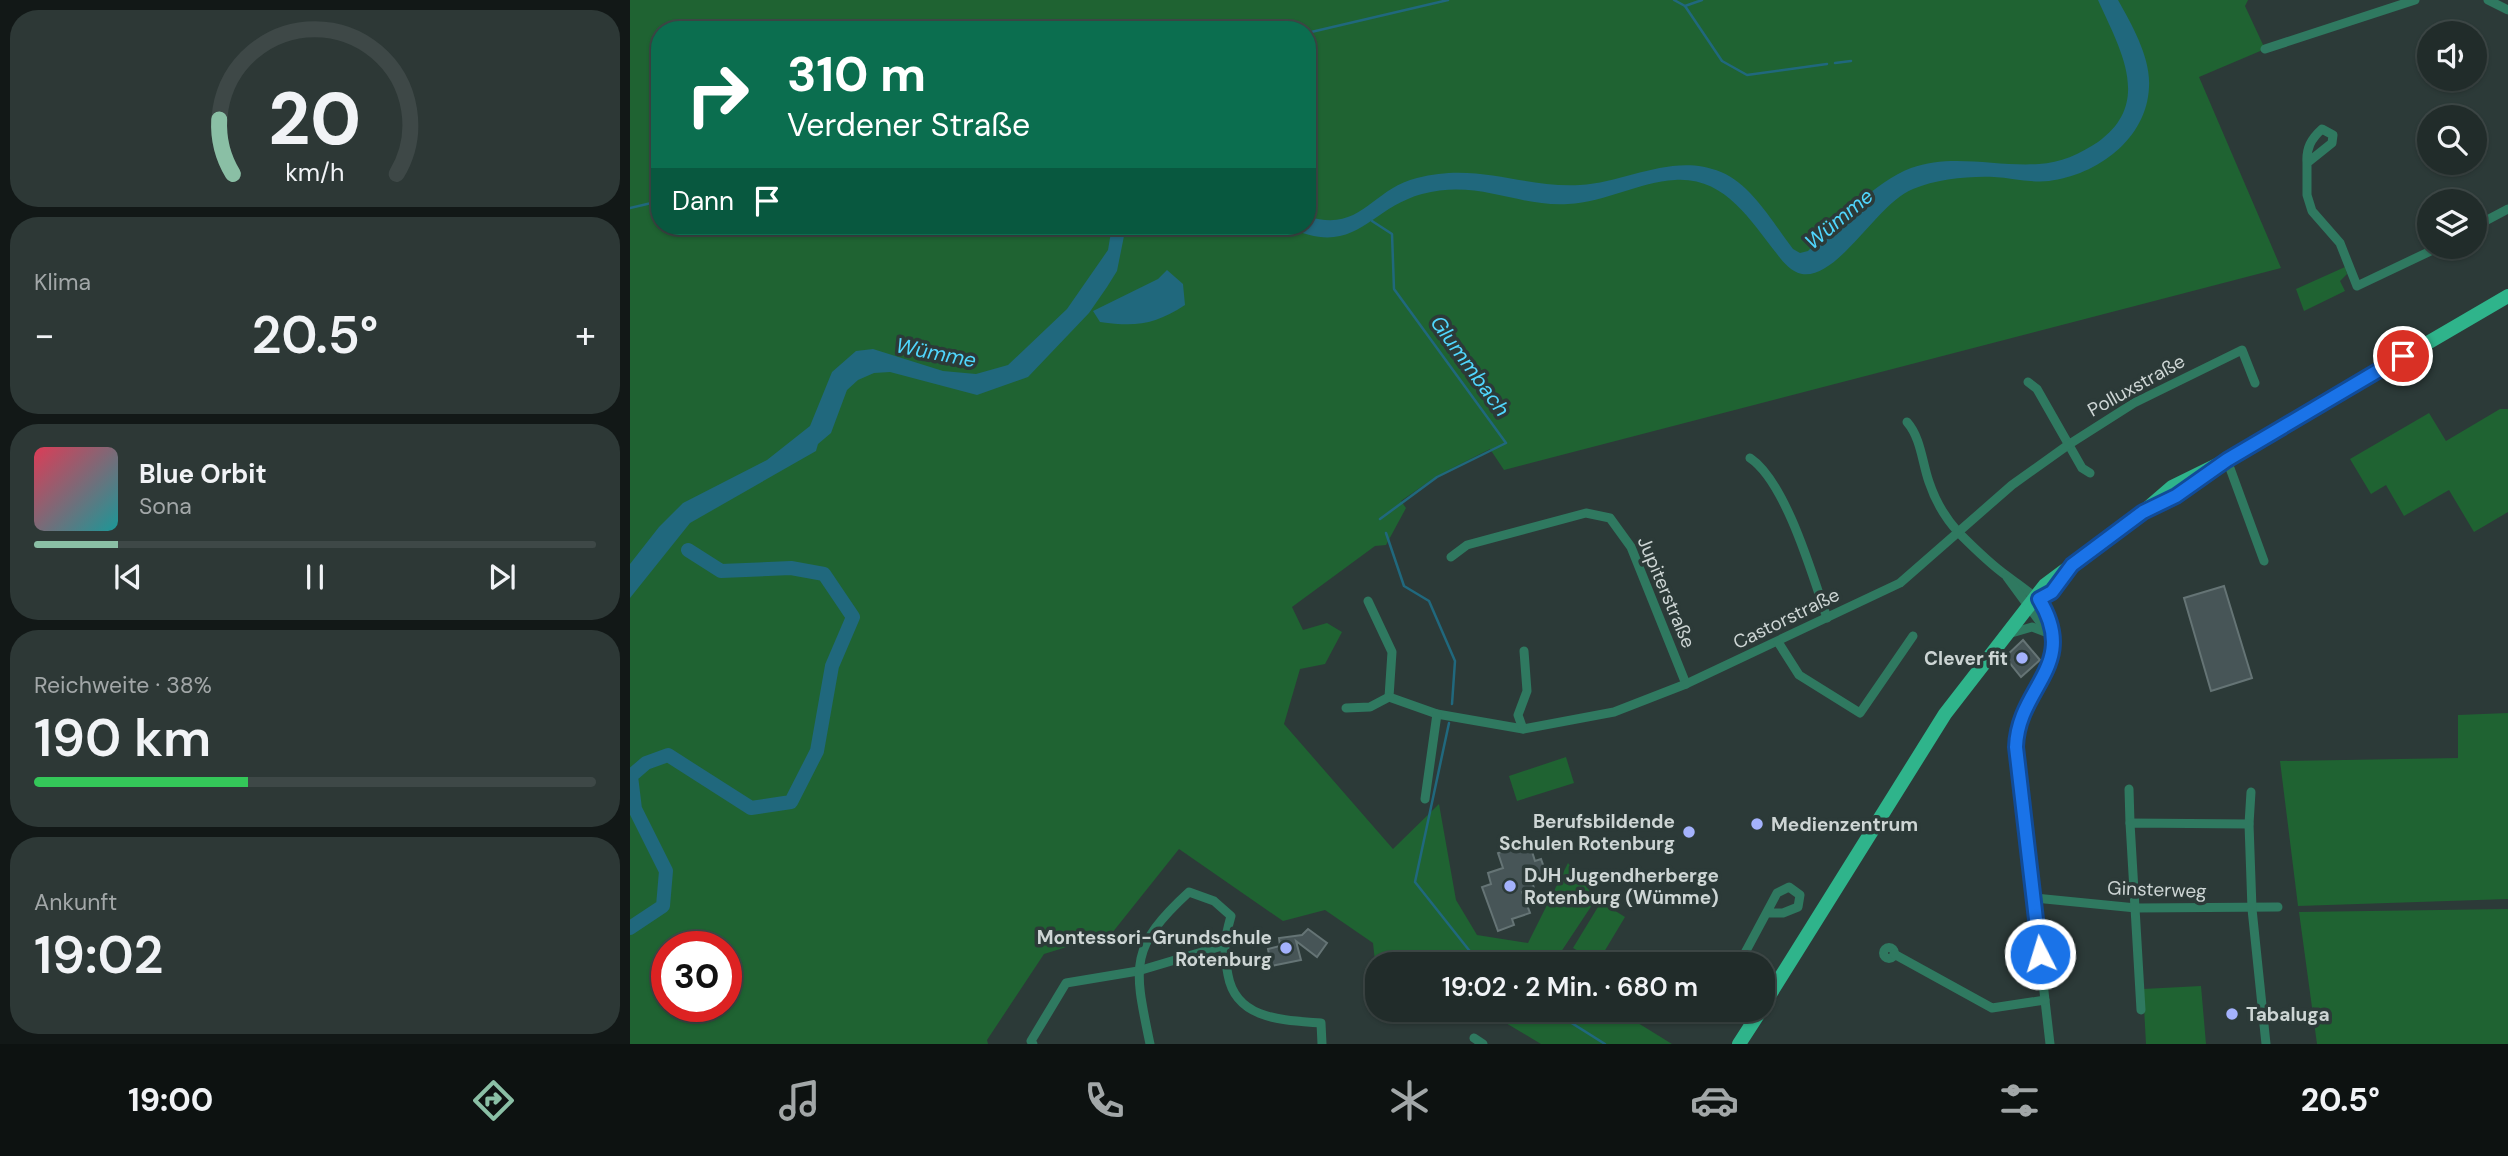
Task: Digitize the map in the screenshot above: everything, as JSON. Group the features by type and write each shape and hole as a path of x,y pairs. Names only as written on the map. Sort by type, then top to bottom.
{"main road":[{"path":"1775,986 1921,751 2002,637 2035,601 2045,585 2172,487 2227,460 2508,296"},
{"path":"1740,1044 1753,1022"}],"street":[{"path":"2265,49 2415,0"},
{"path":"2488,0 2508,10"},
{"path":"2307,163 2307,195 2312,211 2340,243 2357,286 2417,257"},
{"path":"2487,220 2508,209"},
{"name":"Polluxstraße","path":"1957,531 2068,445 2134,403 2242,350 2255,383"},
{"path":"2028,382 2037,389 2082,468 2090,473"},
{"path":"1908,422 1915,432 1933,491 1957,531 2035,601 2050,620 2054,644 2050,664 2025,710 2017,735 2050,1044"},
{"path":"1751,458 1766,471 1783,503 1827,618"},
{"path":"2227,460 2264,561"},
{"name":"Jupiterstraße","path":"1451,557 1467,545 1586,513 1611,518 1631,547 1686,684"},
{"name":"Castorstraße","path":"1523,729 1614,712 1686,684 1778,642 1913,574 1957,531"},
{"path":"1368,601 1392,652 1389,697"},
{"path":"2035,601 2054,644"},
{"path":"2002,637 2032,628 2048,633"},
{"path":"1778,642 1799,675 1860,713 1913,636"},
{"path":"1346,708 1370,707 1389,697 1437,714 1523,729 1518,715 1527,691 1524,651"},
{"path":"1425,799 1437,714"},
{"path":"2129,789 2141,1010"},
{"path":"2251,792 2249,824 2252,909 2266,1044"},
{"path":"2130,823 2249,824"},
{"path":"1150,1044 1138,971 1141,951 1160,918 1188,891 1214,901 1231,916 1222,946 1230,989 1245,1007 1274,1019 1321,1023 1322,1044"},
{"name":"Ginsterweg","path":"2035,898 2136,908 2278,907"},
{"path":"1746,952 1770,913"},
{"path":"1032,1044 1031,1041 1066,983 1138,971 1222,946"},
{"path":"1894,954 1992,1008 2045,1000"},
{"path":"1474,1038 1483,1044"}],"green space":[{"path":"630,0 2248,0 2245,6 2265,49 2199,77 2281,268 1504,470 1490,449 1437,476 1401,501 1406,508 1386,545 1375,546 1292,607 1303,630 1327,623 1342,632 1325,664 1300,669 1284,724 1393,849 1439,804 1456,900 1477,935 1528,943 1568,863 1596,899 1561,952 1374,952 1373,943 1325,910 1283,921 1179,849 1112,933 1044,954 987,1040 988,1044 630,1044"},
{"path":"2345,267 2347,274 2340,281 2345,291 2304,311 2296,289"},
{"path":"2500,409 2508,409 2508,512 2474,532 2449,490 2404,516 2386,485 2371,494 2350,459 2429,413 2446,441"},
{"path":"2508,713 2508,899 2298,906 2280,761 2458,758 2458,715"},
{"path":"1566,757 1574,783 1517,801 1509,776"},
{"path":"1601,902 1625,917 1604,952 1580,952 1573,948"},
{"path":"2508,909 2508,1044 2317,1044 2299,912"},
{"path":"2201,986 2206,1044 2146,1044 2143,989"},
{"path":"1504,1022 1636,1022 1672,1044 1541,1044"}],"water":[{"path":"2098,0 2118,0 2140,42 2149,76 2146,106 2139,123 2116,151 2085,171 2049,181 1974,177 1913,189 1886,209 1844,253 1816,273 1802,274 1791,269 1734,203 1708,185 1693,181 1675,180 1648,184 1596,200 1568,204 1531,202 1480,191 1443,190 1403,201 1345,235 1329,237 1309,235 1316,235 1316,218 1341,219 1353,215 1388,191 1417,178 1460,173 1538,183 1580,185 1685,165 1721,172 1743,186 1793,249 1800,253 1808,251 1870,193 1911,168 1942,161 2023,164 2055,162 2098,142 2115,127 2124,110 2128,93 2127,75 2115,37"},
{"path":"1110,235 1124,235 1117,271 1107,287 1089,313 1028,377 977,395 890,372 874,373 858,380 847,390 831,433 818,444 816,451 690,523 630,598 630,564 659,527 683,503 767,460 810,426 832,372 856,351 873,349 943,371 976,374 1008,365 1067,309 1108,250"},
{"path":"1167,270 1183,284 1185,305 1164,317 1144,323 1100,322 1093,311 1158,279"}],"building":[{"path":"2224,586 2252,678 2211,691 2184,598"},
{"name":"Clever fit","path":"2023,640 2040,660 2021,677 2005,657"},
{"name":"DJH Jugendherberge Rotenburg (Wümme)","path":"1529,842 1535,861 1541,859 1547,876 1532,882 1534,888 1522,892 1530,913 1512,919 1514,925 1498,931 1482,887 1491,884 1488,873 1503,868 1498,853"},
{"name":"Montessori-Grundschule Rotenburg","path":"1308,929 1327,943 1317,957 1296,941 1301,960 1271,966 1268,949 1280,946 1279,938 1302,935"}],"waterway":[{"path":"1316,31 1448,0"},
{"path":"1674,0 1685,6 1702,0"},
{"path":"1685,6 1722,61 1747,75 1827,64"},
{"path":"1835,63 1851,61"},
{"path":"630,208 651,203"},
{"name":"Glummbach","path":"1372,221 1392,234 1394,289 1506,443 1437,477 1380,519"},
{"name":"Glummbach","path":"1386,533 1404,586 1429,601 1455,661 1452,704"},
{"path":"630,928 663,906 666,871 635,809 631,776 646,763 668,755 751,808 791,802 817,751 832,666 853,617 824,574 791,568 721,571 688,550"},
{"name":"Glummbach","path":"1449,723 1415,882 1470,952"},
{"name":"Glummbach","path":"1570,1022 1605,1044"}],"place":[{"name":"Clever fit","path":"2022,658"},
{"name":"Medienzentrum","path":"1757,824"},
{"name":"Berufsbildende Schulen Rotenburg","path":"1689,832"},
{"name":"DJH Jugendherberge Rotenburg (Wümme)","path":"1510,886"},
{"name":"Montessori-Grundschule Rotenburg","path":"1286,948"},
{"name":"Tabaluga","path":"2232,1014"}],"route":[{"path":"2040,954 2016,747 2025,710 2050,664 2054,650 2050,620 2039,599 2052,592 2072,565 2143,512 2176,496 2227,460 2403,356"}],"water label":[{"name":"Wümme","path":"1839,219"},
{"name":"Wümme","path":"936,353"}]}
